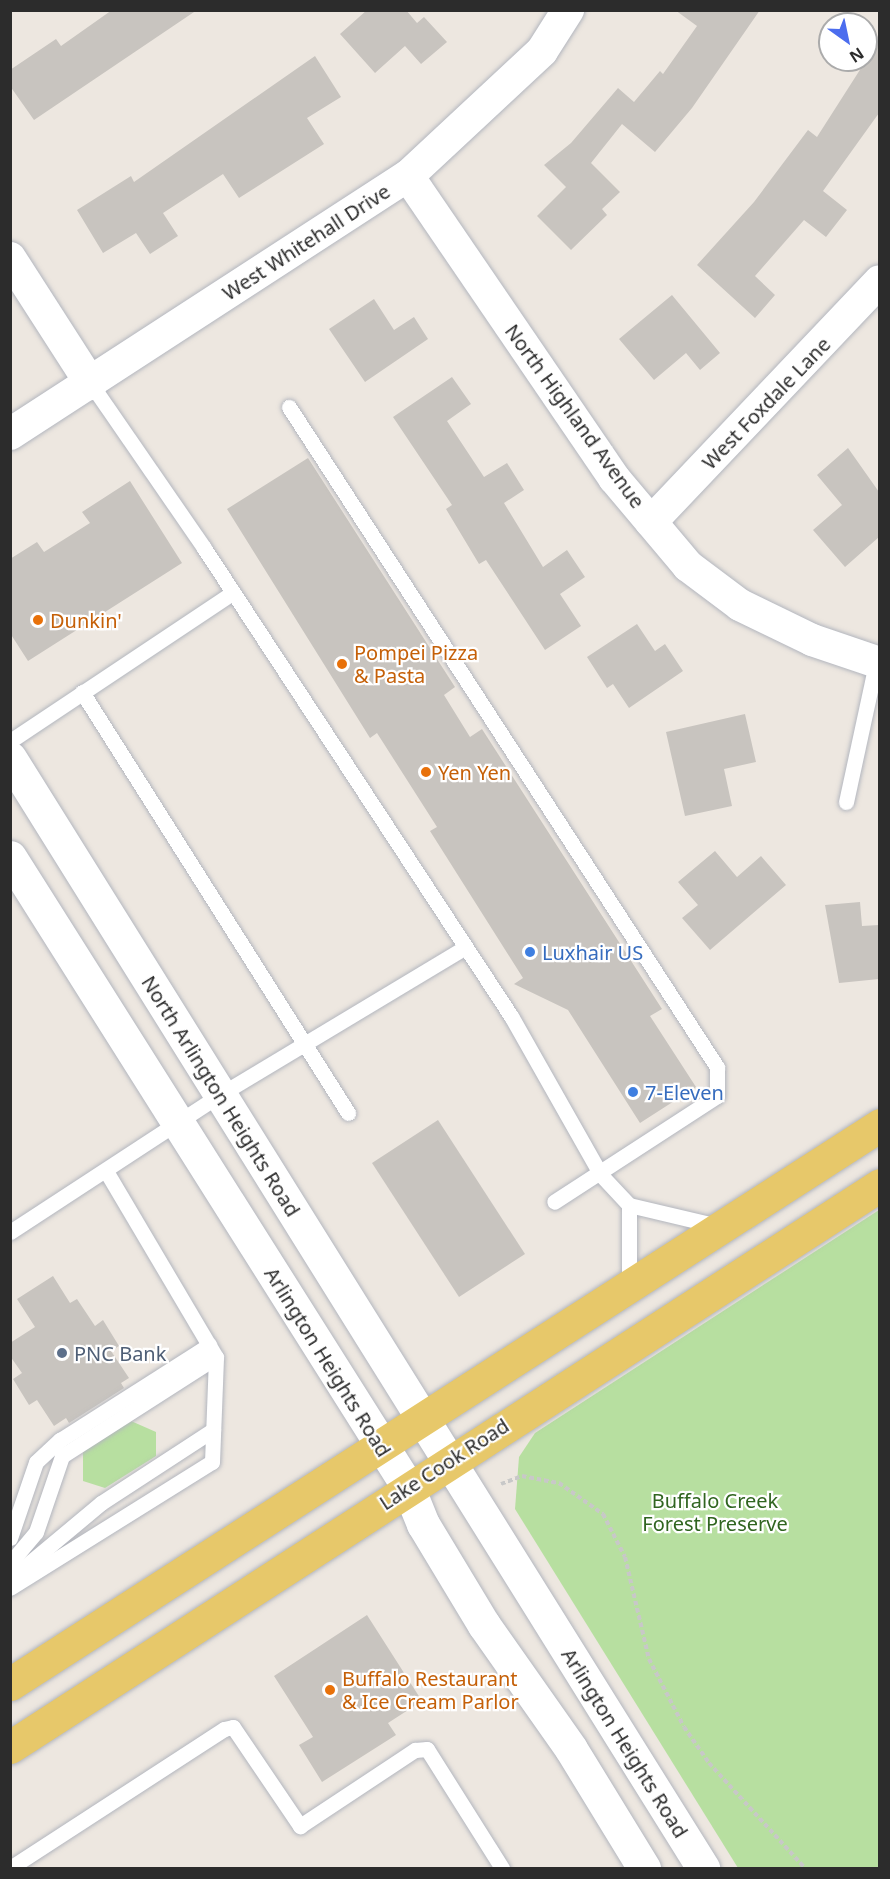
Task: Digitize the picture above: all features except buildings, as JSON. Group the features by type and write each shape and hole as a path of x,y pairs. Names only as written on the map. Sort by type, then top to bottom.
{"main road":[{"name":"North Arlington Heights Road","path":"10,758 435,1439"},
{"name":"Arlington Heights Road","path":"10,857 408,1488 423,1524 484,1625 571,1749 644,1869"},
{"name":"Lake Cook Road","path":"10,1747 408,1488 435,1439 629,1289 879,1125"},
{"name":"Lake Cook Road","path":"10,1684 382,1447 435,1439 879,1185"},
{"name":"Arlington Heights Road","path":"435,1439 703,1868"}],"street":[{"name":"West Whitehall Drive","path":"10,434 91,384 408,176 542,51 568,10"},
{"name":"North Highland Avenue","path":"408,176 614,478 688,566 740,605 812,640 878,663"},
{"path":"10,258 91,384"},
{"name":"West Foxdale Lane","path":"651,522 879,282"}],"lane":[{"path":"91,384 233,592 464,948 511,1016 601,1174 629,1205 724,1228"},
{"path":"289,407 717,1067 717,1096 555,1202"},
{"path":"10,741 233,592"},
{"name":"North Highland Avenue","path":"846,802 878,663"},
{"path":"82,692 348,1113"},
{"path":"10,1232 177,1125 221,1094 305,1047 464,948"},
{"path":"10,1588 212,1462 212,1351 106,1171"},
{"path":"629,1205 629,1289"},
{"path":"10,1538 36,1462 60,1440 212,1351"},
{"path":"10,1563 36,1532 62,1456 212,1351"},
{"path":"10,1579 101,1503 213,1430"},
{"path":"10,1868 224,1728 233,1727 300,1826 415,1750 427,1749 502,1869"}],"path":[{"path":"505,1483 522,1476 559,1483 603,1514 625,1557 649,1659 684,1727 709,1763 805,1869"}],"green space":[{"name":"Buffalo Creek Forest Preserve","path":"879,1210 879,1868 738,1868 515,1509 519,1457 535,1433"},
{"path":"131,1421 156,1432 156,1456 105,1488 83,1481 83,1452"}],"place":[{"name":"Dunkin'","path":"38,620"},
{"name":"Pompei Pizza & Pasta","path":"342,664"},
{"name":"Yen Yen","path":"426,772"},
{"name":"Luxhair US","path":"530,952"},
{"name":"7-Eleven","path":"633,1092"},
{"name":"PNC Bank","path":"62,1353"},
{"name":"Buffalo Restaurant & Ice Cream Parlor","path":"330,1690"}]}
